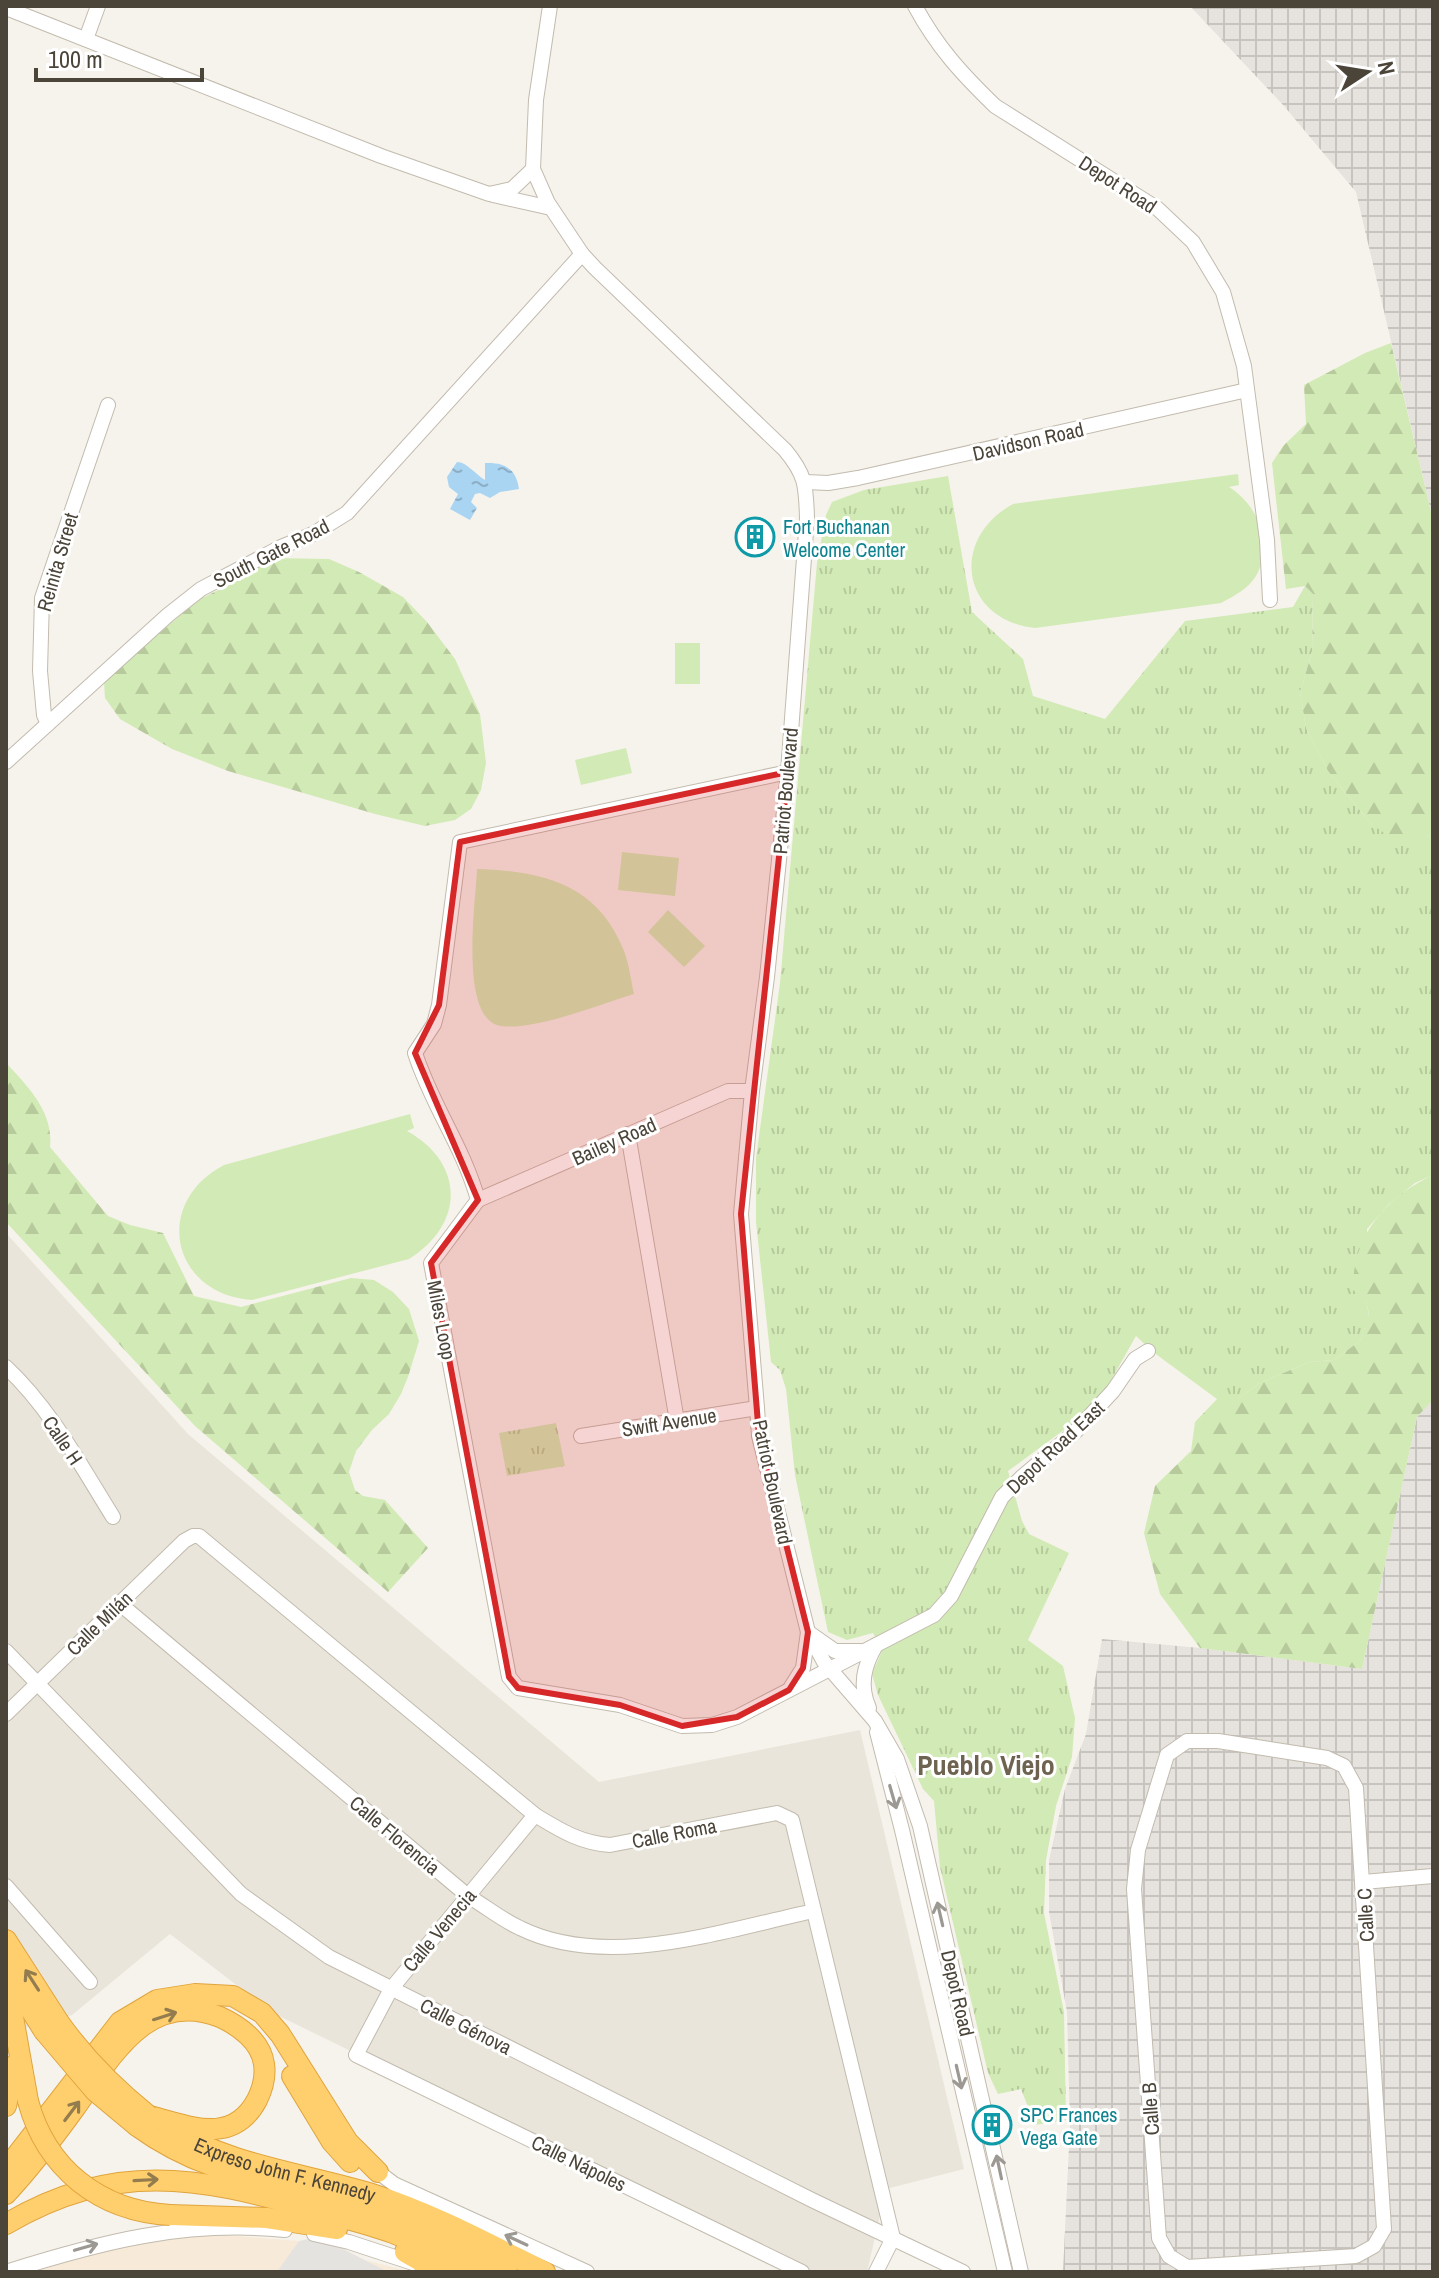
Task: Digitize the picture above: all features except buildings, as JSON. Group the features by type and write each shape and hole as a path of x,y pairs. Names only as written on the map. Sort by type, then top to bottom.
{"highway":[{"path":"6,1940 51,2026"},
{"path":"6,1970 51,2026"},
{"path":"6,1994 35,2125 48,2150 82,2184 121,2206 139,2211 267,2218 326,2226 398,2248 438,2272"},
{"path":"6,2194 65,2121 120,2022 145,2005 182,1994 233,1996 262,2013 280,2034 348,2142 378,2172"},
{"path":"212,1996 231,2004 258,2023 277,2049 332,2142 363,2177 406,2207"},
{"path":"6,2169 101,2058 154,2019 183,2011 199,2011 227,2020 242,2030 259,2049 265,2072 263,2084 255,2104 239,2120 224,2128 203,2130 143,2121"},
{"name":"Expreso John F. Kennedy","path":"51,2026 75,2045 143,2121 181,2155 231,2173 388,2216 507,2272"},
{"path":"6,2106 18,2049"},
{"name":"Expreso John F. Kennedy","path":"143,2121 228,2158 372,2194 435,2218 545,2272"},
{"path":"6,2224 43,2203 74,2192 145,2180 194,2181 360,2222 475,2272"}],"street":[{"path":"86,39 98,6"},
{"path":"550,6 536,100 533,169 552,210 582,254 785,450 798,465 806,482"},
{"name":"Depot Road","path":"915,6 947,58 995,106 1158,209 1193,242 1223,292 1237,334 1247,390 1267,540 1270,600"},
{"path":"6,8 381,156 489,194 552,210"},
{"path":"489,194 512,189 533,169"},
{"name":"South Gate Road","path":"6,762 201,589 281,547 313,534 347,513 582,254"},
{"name":"Davidson Road","path":"806,482 828,483 858,478 1247,390"},
{"name":"Reinita Street","path":"48,724 44,715 40,671 42,598 108,405"},
{"name":"Patriot Boulevard","path":"806,482 807,518 788,772 741,1214 759,1436 808,1632 830,1669"},
{"path":"478,1200 470,1170 426,1087 415,1053 434,1024 439,1005 460,842 788,772"},
{"name":"Bailey Road","path":"478,1200 728,1091 752,1091"},
{"path":"628,1134 677,1421"},
{"name":"Miles Loop","path":"478,1200 431,1263 509,1677 518,1688 620,1705 682,1726 712,1725 737,1717 830,1669"},
{"name":"Depot Road East","path":"830,1669 934,1615 951,1596 1002,1497 1075,1432 1113,1391 1135,1359 1148,1351"},
{"name":"Calle H","path":"6,1367 22,1382 50,1419 113,1517"},
{"name":"Swift Avenue","path":"581,1436 757,1408"},
{"name":"Calle Milán","path":"6,1714 184,1541 193,1536"},
{"name":"Calle Roma","path":"193,1536 203,1538 535,1815 572,1837 592,1844 610,1845 777,1813 792,1820 893,2238"},
{"name":"Calle Florencia","path":"119,1603 468,1896 521,1929 584,1947 617,1948 651,1945 814,1911"},
{"path":"789,1690 803,1668 808,1632 835,1651 861,1651"},
{"path":"875,1721 865,1698 863,1676 876,1644"},
{"name":"Calle Génova","path":"6,1651 241,1894 329,1957 963,2272"},
{"name":"Depot Road","path":"830,1669 875,1721 897,1759 920,1826 1021,2272"},
{"name":"Depot Road","path":"875,1721 879,1750 902,1830 1005,2272"},
{"name":"Calle C","path":"1175,1749 1187,1741 1218,1741 1327,1758 1344,1766 1356,1788 1384,2229 1378,2239"},
{"name":"Calle B","path":"1175,1749 1167,1755 1142,1837 1134,1889 1159,2238 1169,2256 1187,2267 1261,2268 1356,2256 1374,2246 1378,2239"},
{"name":"Calle Venecia","path":"356,2055 391,1989 535,1815"},
{"path":"1363,1882 1433,1876"},
{"path":"6,1886 90,1982"},
{"name":"Calle Nápoles","path":"356,2055 802,2272"},
{"path":"378,2172 394,2184 587,2272"},
{"path":"6,2272 113,2240 181,2229 217,2227 301,2231 396,2256 438,2272"},
{"path":"876,2272 893,2238"}],"highlighted area":[{"path":"788,772 741,1214 759,1436 808,1632 803,1668 789,1690 737,1717 682,1726 620,1705 518,1688 509,1677 431,1263 478,1200 415,1053 439,1005 460,842"}],"shaded area":[{"path":"1190,6 1433,6 1433,520 1356,192 1284,106"},
{"path":"6,1233 188,1434 599,1782 860,1730 964,2169 886,2189 867,2272 802,2272 273,2013 170,1934 72,2015 6,2033"},
{"path":"1433,1400 1433,2272 1063,2272 1070,2125 1067,2012 1049,1912 1049,1860 1065,1789 1086,1734 1102,1639 1362,1669 1417,1417"},
{"path":"211,2234 299,2241 309,2239 343,2249 365,2260 411,2272 29,2272 95,2253 164,2239"},
{"path":"309,2239 343,2249 388,2272 277,2272 299,2241"}],"green space":[{"path":"1391,343 1433,520 1433,832 1427,837 1394,839 1372,825 1328,771 1306,728 1300,692 1312,652 1313,594 1305,586 1286,589 1272,463 1283,446 1306,424 1304,385"},
{"path":"1238,474 1239,485 1229,487 1255,515 1263,539 1263,551 1253,581 1221,603 1035,628 1010,622 991,610 979,594 972,576 972,557 979,537 993,519 1013,504"},
{"path":"948,476 972,612 1023,659 1033,696 1105,719 1185,621 1293,607 1305,586 1313,594 1312,652 1300,692 1306,728 1328,771 1372,825 1427,837 1433,832 1433,1175 1415,1183 1388,1205 1367,1229 1366,1301 1369,1315 1361,1340 1334,1360 1309,1362 1258,1384 1238,1399 1217,1399 1136,1336 1106,1389 1072,1424 1008,1471 1022,1521 1029,1534 1069,1553 1028,1640 1063,1666 1075,1718 1072,1757 1056,1806 1046,1860 1044,1913 1064,2012 1066,2120 1035,2125 1021,2089 998,2094 988,2073 940,1867 934,1801 923,1789 878,1695 872,1674 882,1651 873,1633 847,1640 828,1632 795,1475 786,1389 780,1370 771,1362 756,1222 756,1158 780,983 817,563 826,515 832,502 864,490"},
{"path":"272,558 329,559 403,597 427,622 455,659 480,714 486,763 481,790 471,809 455,820 425,826 375,814 228,771 172,749 120,719 105,698 104,681 198,600 247,576"},
{"path":"675,643 700,643 700,684 675,684"},
{"path":"626,748 632,773 581,785 575,760"},
{"path":"622,852 679,858 675,896 618,890"},
{"path":"477,869 546,878 583,896 613,928 626,956 634,994 531,1025 501,1026 488,1019 479,1003 472,957"},
{"path":"668,910 705,946 684,967 648,932"},
{"path":"6,1063 31,1091 44,1112 50,1147 108,1216 163,1233 194,1296 241,1307 351,1278 374,1280 393,1292 409,1309 419,1341 408,1377 389,1414 356,1451 349,1472 355,1490 363,1496 385,1500 428,1548 388,1592 195,1426 6,1222"},
{"path":"410,1114 414,1128 407,1131 426,1144 440,1160 448,1176 451,1194 448,1212 440,1229 427,1245 409,1259 252,1300 225,1294 203,1282 189,1265 181,1244 180,1223 187,1201 201,1181 224,1165"},
{"path":"1433,1175 1433,1400 1417,1417 1362,1669 1200,1648 1160,1594 1144,1533 1155,1486 1191,1451 1195,1422 1217,1399 1238,1399 1258,1384 1309,1362 1334,1360 1361,1340 1369,1314 1366,1301 1353,1290 1358,1252 1375,1220 1387,1207"},
{"path":"556,1423 565,1466 507,1476 499,1433"}],"water":[{"path":"457,462 468,466 485,480 485,463 504,466 515,476 519,489 500,492 490,498 475,494 471,502 477,508 470,520 450,509 458,494 449,487 447,477"}],"place":[{"name":"Fort Buchanan Welcome Center","path":"755,537"},
{"name":"SPC Frances Vega Gate","path":"992,2125"}],"district":[{"name":"Pueblo Viejo","path":"986,1765"}]}
